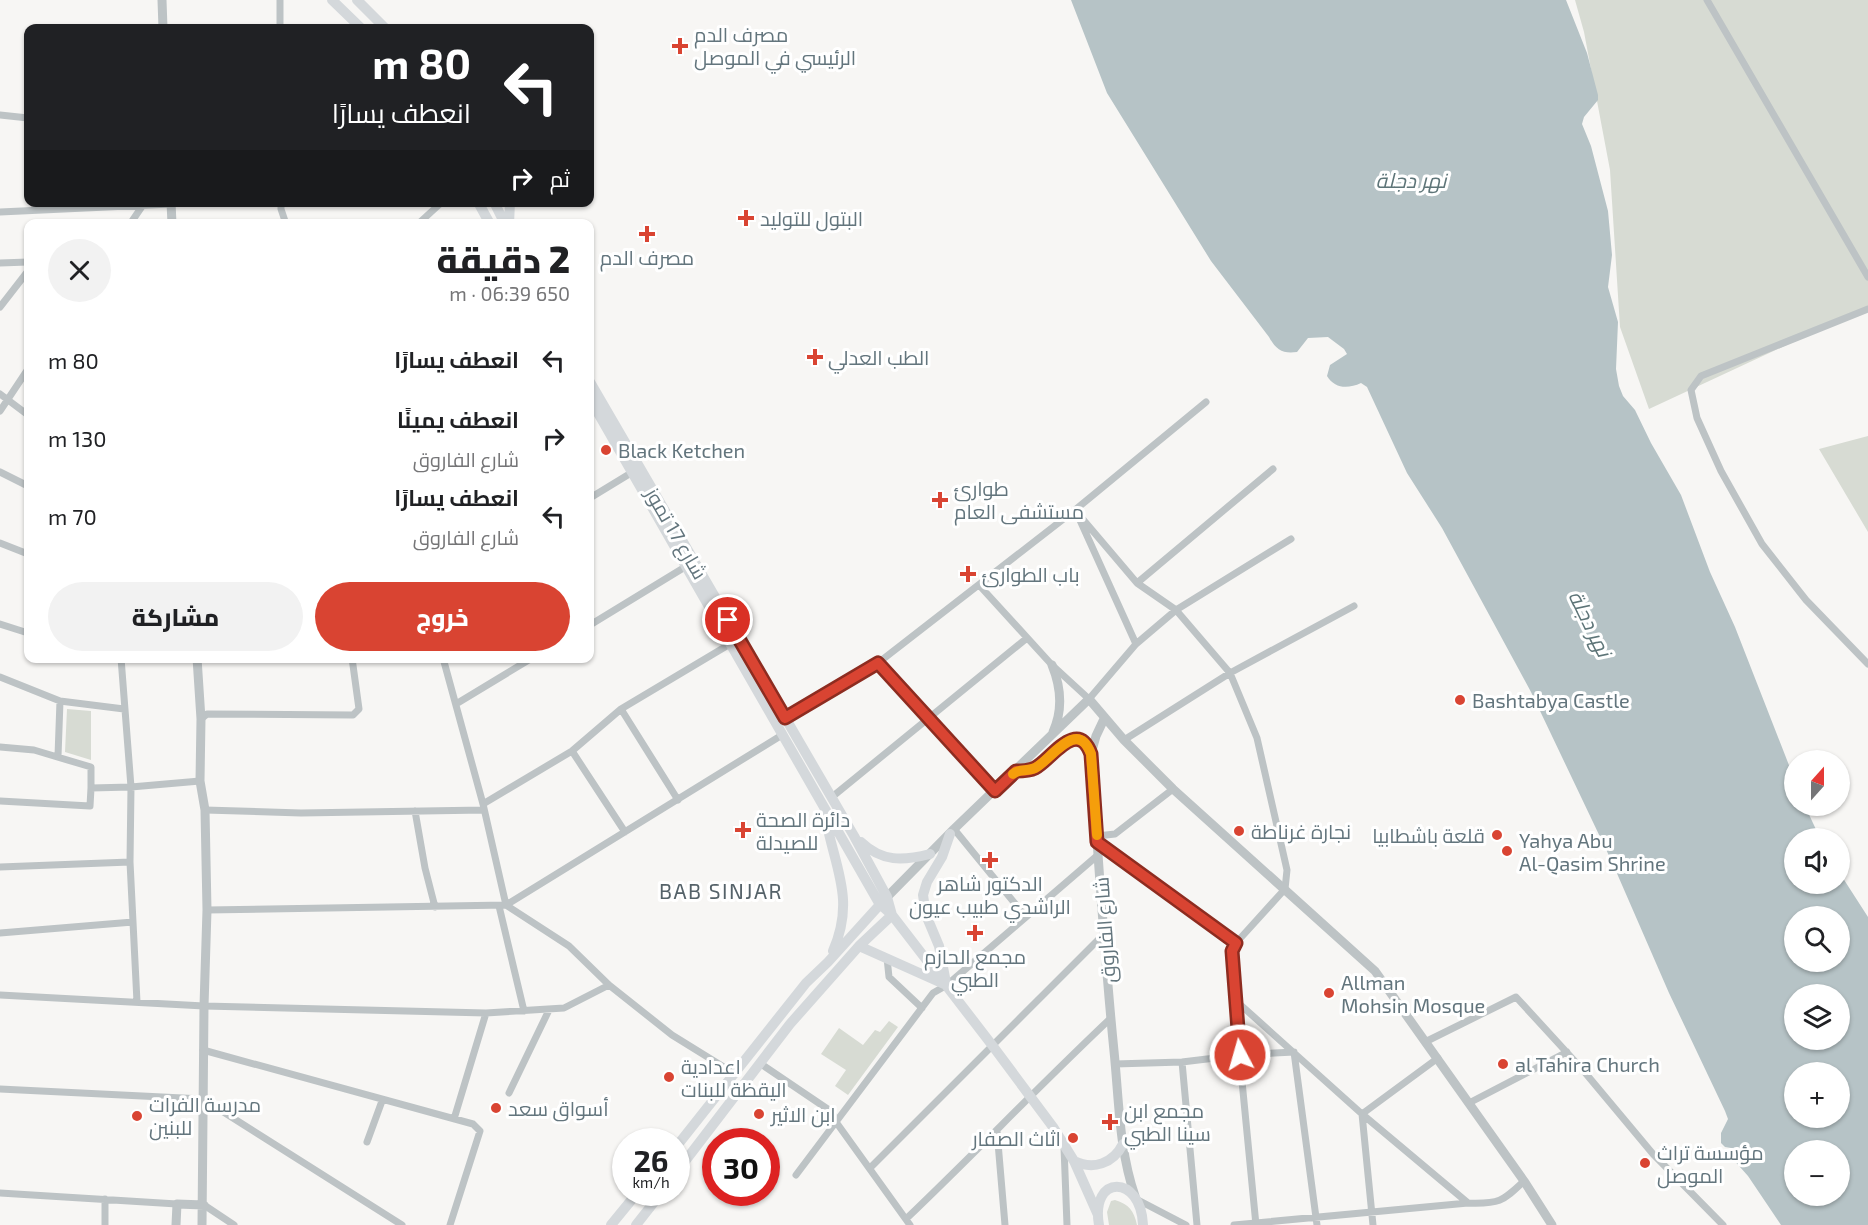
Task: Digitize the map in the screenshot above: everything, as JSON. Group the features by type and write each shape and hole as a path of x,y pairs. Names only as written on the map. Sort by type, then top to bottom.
{"main road":[{"path":"332,0 356,24"},
{"path":"349,16 359,2 380,24"},
{"name":"شارع 17 تموز","path":"594,389 832,797 854,836 883,900"},
{"name":"شارع 17 تموز","path":"594,406 824,806 892,915 1030,1095 1064,1144 1074,1161 1099,1220"},
{"path":"824,806 844,896 839,936 828,962"},
{"path":"947,985 939,946 926,915 923,900 925,888 942,857 952,831"},
{"path":"854,836 867,849 895,860 930,854"},
{"path":"690,1130 806,983 828,962 883,900"},
{"path":"690,1155 790,1024 860,946 892,915"},
{"path":"860,946 947,985"},
{"path":"1074,1161 1093,1165 1105,1162 1116,1155 1123,1144"},
{"path":"1099,1220 1099,1202 1108,1189 1121,1187 1137,1198"},
{"name":"شارع الفاروق","path":"1137,1198 1143,1225"},
{"path":"611,1225 627,1206"},
{"path":"636,1225 651,1206"}],"street":[{"path":"162,0 163,24"},
{"path":"280,0 280,24"},
{"path":"1707,0 1868,277"},
{"path":"0,115 24,118"},
{"path":"0,212 119,207"},
{"path":"423,219 437,207"},
{"path":"0,263 24,262"},
{"path":"0,307 24,276"},
{"path":"1868,309 1701,376 1691,390 1697,418 1721,471 1762,544 1806,600 1868,664"},
{"path":"0,411 24,375"},
{"path":"0,394 24,412"},
{"path":"785,718 878,663 1075,510 1206,402"},
{"path":"1137,583 1273,469"},
{"path":"0,472 24,484"},
{"path":"594,496 632,473"},
{"path":"1075,510 1137,583 1176,610 1230,673 1257,738 1287,870 1285,889 1236,943 1232,951 1234,999 1256,1224"},
{"path":"1075,510 1136,644"},
{"path":"883,900 1089,699 1136,644 1176,610 1291,539"},
{"path":"0,543 24,552"},
{"path":"594,622 685,567"},
{"path":"979,585 1052,665 1089,699 1104,719 1173,789 1375,971 1427,1041 1552,1225"},
{"path":"1124,740 1230,673 1354,606"},
{"path":"0,624 24,632"},
{"path":"832,797 1027,638"},
{"path":"205,810 298,813 483,807 572,751 621,709 730,644"},
{"path":"121,663 131,788 130,862 137,1002"},
{"path":"196,663 201,719 200,781 205,810 207,909 202,1225"},
{"path":"201,719 207,714 353,715 359,709 353,663"},
{"path":"444,663 483,807 524,1011"},
{"path":"456,704 524,663"},
{"path":"878,663 995,791"},
{"path":"1051,736 1058,719 1060,700 1058,682 1052,665"},
{"path":"0,677 60,701 124,709"},
{"path":"58,756 60,701"},
{"path":"621,709 678,800"},
{"path":"1091,754 1104,719"},
{"path":"207,909 502,905 782,735"},
{"path":"1016,771 1037,767 1070,740 1086,744 1091,754"},
{"path":"0,747 34,750 91,767 90,806 0,801"},
{"path":"572,751 625,832"},
{"name":"شارع الفاروق","path":"1091,754 1123,1144 1128,1172 1137,1198"},
{"path":"91,788 131,788 200,781"},
{"path":"1097,839 1116,834 1173,789"},
{"path":"415,811 425,868 435,907"},
{"path":"952,831 1026,917"},
{"path":"1097,839 1236,943"},
{"path":"796,1175 933,993 947,985 1098,855"},
{"path":"0,867 130,862"},
{"path":"502,905 568,946 609,985 672,1035 735,1074"},
{"path":"0,933 133,922"},
{"path":"870,1168 1105,933"},
{"path":"886,958 889,977 922,1008"},
{"path":"0,995 204,1006 486,1013 564,1008 609,985"},
{"path":"1427,1041 1516,997 1567,1052 1653,1154 1723,1225"},
{"path":"1234,999 1362,1114 1468,1203"},
{"path":"509,1094 549,1010"},
{"path":"454,1119 486,1013"},
{"path":"761,1064 832,1112 836,1122 909,1221 1030,1095 1111,1018"},
{"path":"203,1050 382,1101 473,1124 480,1131 450,1225"},
{"path":"1115,1064 1182,1062 1240,1055 1294,1052"},
{"path":"1294,1052 1317,1221"},
{"path":"1469,1103 1567,1052"},
{"path":"1362,1114 1438,1058"},
{"path":"1182,1062 1197,1225"},
{"path":"0,1089 203,1099 402,1225"},
{"path":"367,1142 382,1101"},
{"path":"1362,1114 1373,1225"},
{"path":"997,1131 1005,1225"},
{"path":"1064,1144 1067,1225"},
{"path":"1234,1225 1317,1221 1371,1212 1468,1203 1486,1204 1504,1200 1524,1181"},
{"path":"0,1192 204,1205 234,1225"},
{"path":"1137,1198 1186,1225"},
{"path":"105,1199 105,1225"},
{"path":"176,1225 177,1204"}],"shaded area":[{"path":"1575,0 1868,0 1868,307 1649,409 1620,327 1610,170 1584,32"},
{"path":"1868,436 1868,532 1819,449"},
{"path":"67,709 91,711 91,760 65,752"},
{"path":"889,1021 898,1027 848,1095 835,1086 846,1070 821,1054 839,1028 863,1045 875,1030 880,1032"},
{"path":"1115,1200 1130,1209 1137,1225 1109,1225 1107,1212 1111,1201"}],"water":[{"name":"نهر دجلة","path":"1071,0 1566,0 1587,53 1598,95 1598,100 1584,117 1582,124 1591,146 1608,211 1612,255 1608,287 1618,322 1616,369 1619,386 1623,396 1635,410 1681,495 1784,752 1784,816 1810,816 1815,828 1784,828 1784,894 1850,894 1850,889 1868,917 1868,1225 1781,1225 1748,1176 1732,1158 1731,1148 1721,1143 1721,1133 1728,1119 1725,1111 1669,993 1612,862 1531,692 1442,528 1407,473 1367,387 1361,383 1342,387 1330,380 1327,376 1330,365 1347,354 1328,337 1308,338 1297,352 1280,350 1211,261 1107,93"}],"slow traffic":[{"path":"1013,774 1016,771 1037,767 1065,742 1076,740 1086,744 1091,754 1097,835"}],"place":[{"name":"مصرف الدم الرئيسي في الموصل","path":"680,46"},
{"name":"البتول للتوليد","path":"746,218"},
{"name":"مصرف الدم","path":"647,234"},
{"name":"الطب العدلي","path":"815,357"},
{"name":"Black Ketchen","path":"606,450"},
{"name":"طوارئ مستشفى العام","path":"940,500"},
{"name":"باب الطوارئ","path":"968,574"},
{"name":"Bashtabya Castle","path":"1460,700"},
{"name":"دائرة الصحة للصيدلة","path":"743,830"},
{"name":"نجارة غرناطة","path":"1239,831"},
{"name":"قلعة باشطابيا","path":"1497,835"},
{"name":"Yahya Abu Al-Qasim Shrine","path":"1507,851"},
{"name":"الدكتور شاهر الراشدي طبيب عيون","path":"990,860"},
{"name":"مجمع الحازم الطبي","path":"975,933"},
{"name":"Allman Mohsin Mosque","path":"1329,993"},
{"name":"al Tahira Church","path":"1503,1064"},
{"name":"اعدادية اليقظة للبنات","path":"669,1077"},
{"name":"أسواق سعد","path":"496,1108"},
{"name":"ابن الاثير","path":"759,1114"},
{"name":"مدرسة الفرات للبنين","path":"137,1116"},
{"name":"مجمع ابن سينا الطبي","path":"1110,1122"},
{"name":"اثاث الصفار","path":"1073,1138"},
{"name":"مؤسسة تراث الموصل","path":"1645,1163"}],"district":[{"name":"BAB SINJAR","path":"721,890"}],"route":[{"path":"728,620 785,718 878,663 995,791 1016,771 1037,767 1065,742 1076,740 1086,744 1091,754 1097,842 1236,943 1232,951 1240,1055"}]}
